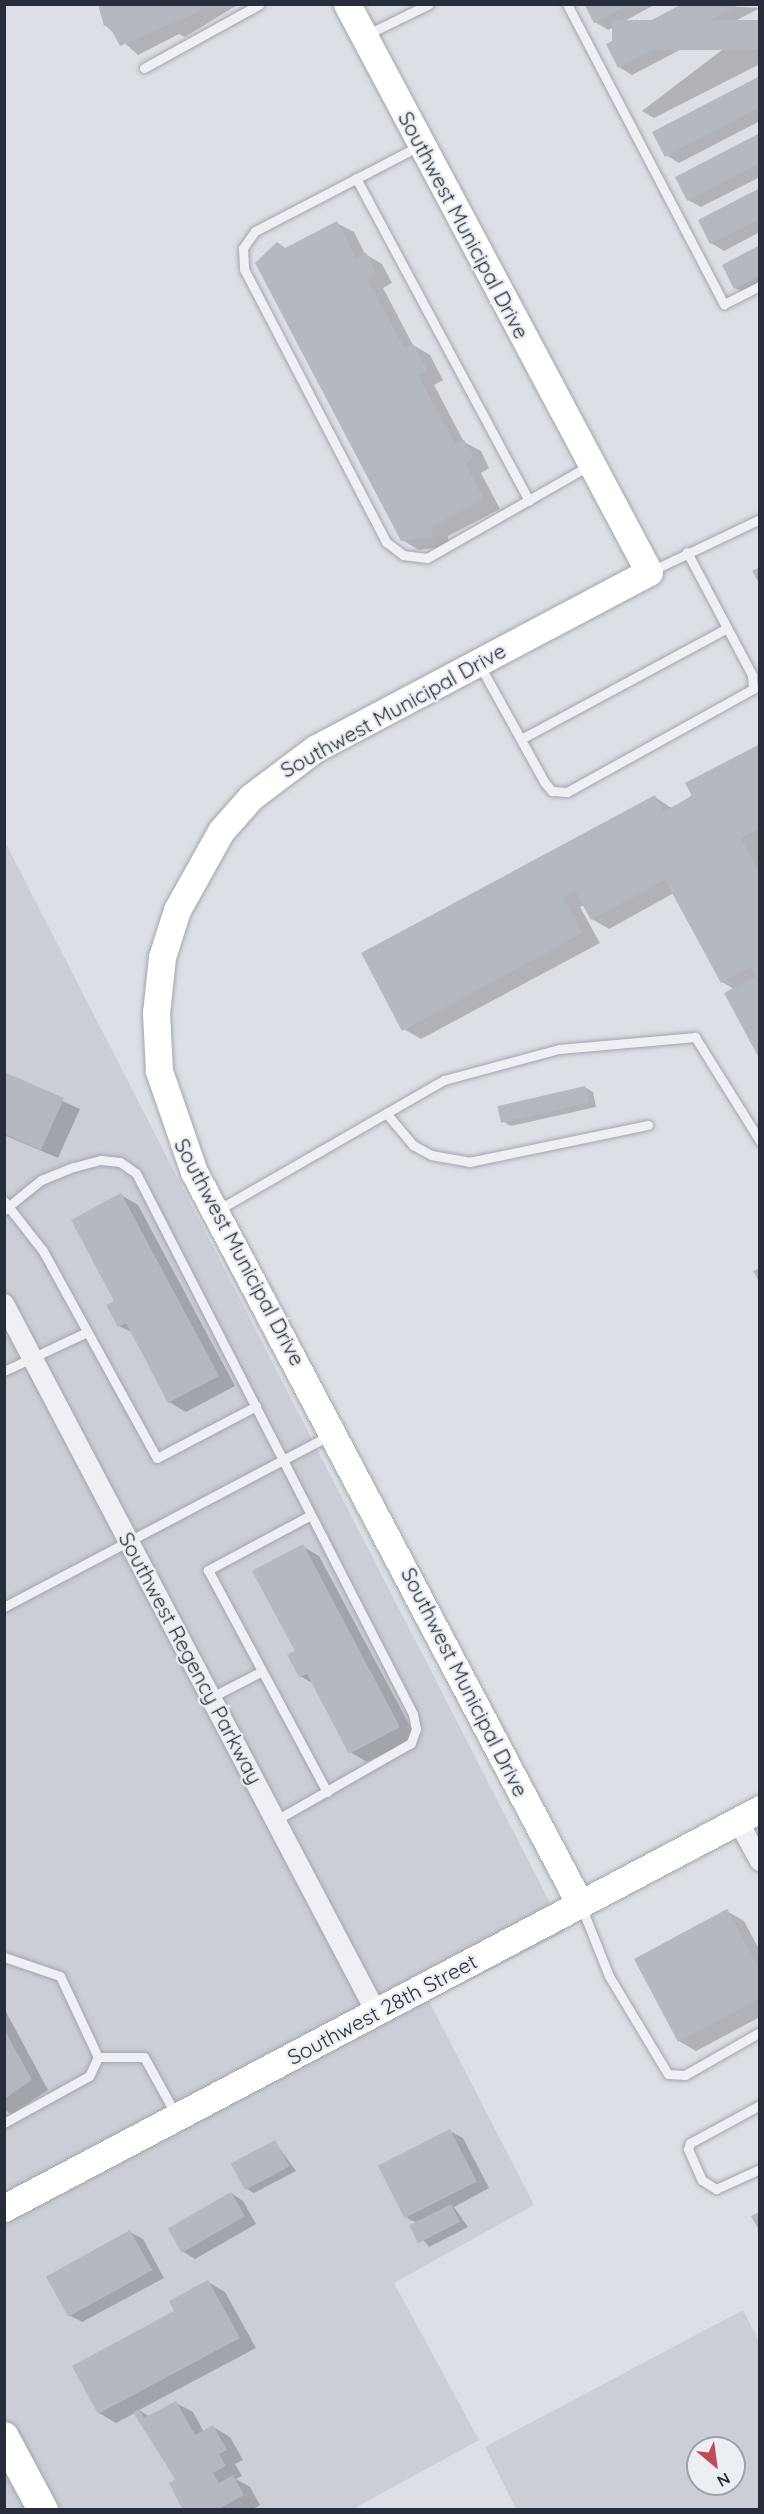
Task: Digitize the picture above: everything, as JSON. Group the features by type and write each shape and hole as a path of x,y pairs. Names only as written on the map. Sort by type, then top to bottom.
{"main road":[{"path":"6,2444 43,2510"}],"street":[{"name":"Southwest Municipal Drive","path":"347,4 649,572 478,662 279,772 221,831 194,874 162,957 158,1059 174,1124 215,1211 335,1433 580,1904"},
{"name":"Southwest Regency Parkway","path":"4,1304 36,1360 376,2012"},
{"name":"Southwest 28th Street","path":"4,2208 749,1815"},
{"path":"749,1815 759,1861"}],"lane":[{"path":"144,68 261,4"},
{"path":"363,36 429,4"},
{"path":"567,4 724,304 759,286"},
{"path":"421,144 255,231 243,257 386,542 403,555 427,558 591,464"},
{"path":"356,178 529,500"},
{"path":"649,572 759,519"},
{"path":"478,662 545,783 560,794 750,694 752,675 687,552"},
{"path":"520,739 727,628"},
{"path":"215,1211 444,1080 559,1049 684,1034 702,1042 759,1141"},
{"path":"386,1113 422,1150 469,1162 648,1125"},
{"path":"256,1406 157,1458 87,1332 6,1205 41,1180 101,1160 120,1162 136,1173 256,1406 416,1729 411,1743 276,1820"},
{"path":"4,1371 36,1360 87,1332"},
{"path":"4,1607 335,1433"},
{"path":"309,1516 208,1570 327,1792"},
{"path":"212,1697 262,1671"},
{"path":"580,1904 609,1976 668,2074 685,2075 759,2032"},
{"path":"4,1957 60,1976 98,2057"},
{"path":"98,2057 144,2057 177,2117"},
{"path":"4,2123 89,2076 98,2057"},
{"path":"759,2105 696,2139 688,2149 702,2180 716,2189 759,2169"}],"shaded area":[{"path":"4,840 565,1932 429,2001 534,2205 394,2283 479,2440 353,2509 5,2509"},
{"path":"743,2310 759,2341 759,2509 516,2509 485,2447"}],"building":[{"path":"98,4 201,4 199,12 120,46 108,24 104,26"},
{"path":"584,4 630,4 594,23"},
{"path":"682,4 740,4 618,68 606,44"},
{"path":"612,20 760,20 760,50 612,50"},
{"path":"760,76 760,107 665,157 652,132"},
{"path":"760,133 760,163 687,201 675,177"},
{"path":"760,188 760,219 710,244 698,220"},
{"path":"337,221 356,258 366,253 376,273 367,278 404,348 413,344 427,370 418,375 455,444 464,440 473,458 465,463 484,499 431,527 433,537 401,541 255,263 277,242 285,248"},
{"path":"760,245 760,275 734,289 722,265"},
{"path":"760,567 760,585 752,571"},
{"path":"760,744 760,828 741,839 760,874 760,1060 724,993 756,976 751,967 721,983 665,880 591,920 575,891 564,897 583,933 402,1031 361,953 655,795 663,812 692,796 685,783"},
{"path":"4,1072 64,1098 41,1150 4,1134"},
{"path":"585,1086 589,1103 501,1123 497,1106"},
{"path":"121,1193 219,1376 168,1403 126,1323 118,1327 106,1305 114,1301 71,1220"},
{"path":"760,1268 760,1283 753,1271"},
{"path":"303,1544 400,1727 349,1754 307,1674 299,1677 287,1655 295,1651 252,1571"},
{"path":"727,1909 760,1971 760,1998 678,2042 634,1959"},
{"path":"4,2029 32,2080 4,2099"},
{"path":"450,2129 477,2182 405,2218 378,2166"},
{"path":"275,2140 289,2166 245,2190 231,2163"},
{"path":"231,2192 245,2216 182,2253 168,2228"},
{"path":"451,2204 460,2222 418,2243 409,2225"},
{"path":"760,2212 760,2232 751,2216"},
{"path":"130,2230 152,2270 68,2317 46,2277"},
{"path":"208,2280 240,2338 98,2414 72,2366 174,2311 169,2301"},
{"path":"176,2401 195,2435 213,2425 227,2450 219,2454 226,2466 213,2473 219,2483 233,2475 244,2495 217,2510 183,2510 169,2483 175,2479 133,2412 139,2409 144,2418"}]}
